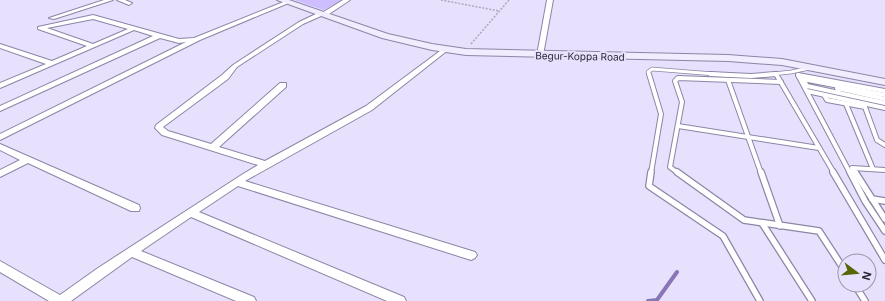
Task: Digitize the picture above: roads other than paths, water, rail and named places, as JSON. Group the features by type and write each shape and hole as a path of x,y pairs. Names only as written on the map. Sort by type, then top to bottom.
{"main road":[{"name":"Begur-Koppa Road","path":"285,1 385,36 466,52 540,55 728,58 782,62 885,82"}],"street":[{"path":"52,18 110,0"},
{"path":"120,0 129,3"},
{"path":"267,165 165,133 159,128 160,125 225,77 235,66 301,23 322,14 347,0"},
{"path":"540,55 550,0"},
{"path":"0,137 198,39 285,1"},
{"path":"93,46 40,28 93,17 186,41 198,39"},
{"path":"0,86 135,28"},
{"path":"0,109 160,35"},
{"path":"0,46 53,64"},
{"path":"0,266 60,301 237,182 369,108 446,49"},
{"path":"212,148 283,86"},
{"path":"0,147 135,208"},
{"path":"0,174 28,159"},
{"path":"237,182 471,255"},
{"path":"191,213 400,301"},
{"path":"132,252 250,301"}],"lane":[{"path":"760,301 722,236 649,186 661,114 648,72 652,69 756,76 795,72 811,68"},
{"path":"786,72 885,97"},
{"path":"776,74 885,260"},
{"path":"798,75 865,200 885,231"},
{"path":"780,82 678,78 675,81 682,102 670,167 744,220 819,230 837,258"},
{"path":"803,79 885,97 837,88 839,93 807,86 803,79"},
{"path":"728,80 780,226"},
{"path":"807,91 885,108"},
{"path":"824,95 827,100 865,107 877,140 885,145"},
{"path":"846,104 872,169"},
{"path":"678,126 819,148"},
{"path":"885,175 883,170 852,168 885,220"},
{"path":"872,199 885,200"},
{"path":"762,223 812,301"}],"waterway":[{"path":"648,301 657,300 677,272"}]}
